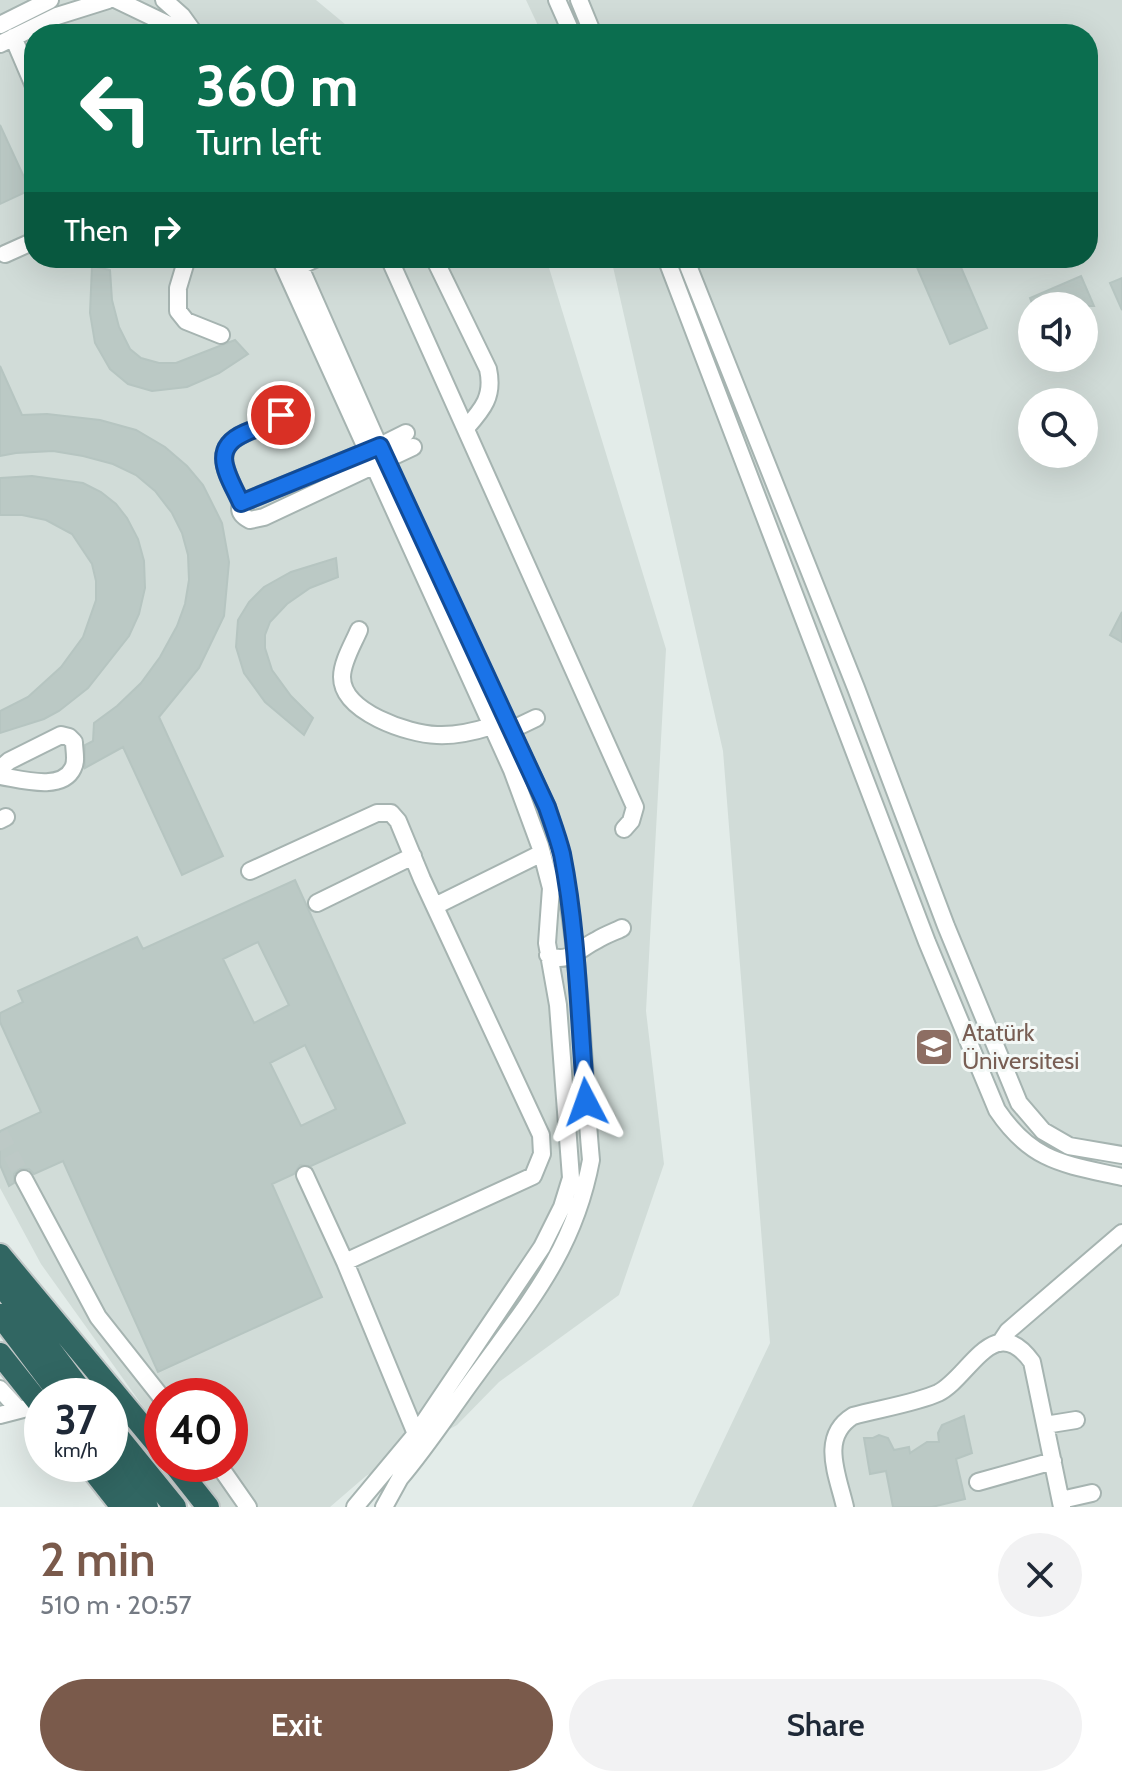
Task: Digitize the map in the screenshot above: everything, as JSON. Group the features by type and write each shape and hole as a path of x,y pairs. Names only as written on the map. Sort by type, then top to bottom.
{"highway":[{"path":"0,1255 144,1428"},
{"path":"0,1283 71,1378"},
{"path":"0,1315 47,1378"},
{"path":"0,1354 24,1392"},
{"path":"128,1449 175,1507"},
{"path":"102,1482 122,1507"},
{"path":"127,1482 147,1507"},
{"path":"189,1482 208,1504"}],"street":[{"path":"0,25 50,0"},
{"path":"40,24 108,0"},
{"path":"117,0 167,24"},
{"path":"164,0 188,24"},
{"path":"557,0 568,24"},
{"path":"579,0 589,24"},
{"path":"6,40 24,70"},
{"path":"2,253 24,245"},
{"path":"184,268 178,288 178,311 186,321 221,335"},
{"path":"285,268 547,807 561,853 572,934 591,1160 585,1193 564,1248 540,1287 400,1478 384,1507"},
{"path":"300,268 377,456 512,770 542,853 551,888 548,955 558,1005 571,1178 562,1207 542,1247 416,1434 355,1507"},
{"path":"394,268 635,807 631,821 624,829"},
{"path":"439,268 488,369 491,384 483,409 466,428"},
{"path":"670,268 927,942 997,1110 1011,1131 1047,1158 1122,1177"},
{"path":"689,268 1019,1103 1043,1131 1069,1146 1122,1155"},
{"path":"270,425 238,436 225,450 224,465 241,503 377,456 409,440"},
{"path":"359,630 342,677 348,697 358,707 399,727 435,735 467,734 492,726"},
{"path":"511,730 536,718"},
{"path":"0,769 9,761 61,735 74,742 75,763 63,779 54,782 0,776"},
{"path":"250,871 377,813 391,813 398,821 541,1135 542,1154 533,1176 345,1262"},
{"path":"435,906 542,853"},
{"path":"317,903 413,856"},
{"path":"548,955 556,959 574,956 594,941 622,928"},
{"path":"548,934 559,932 594,941"},
{"path":"305,1175 345,1262 416,1434"},
{"path":"24,1179 98,1317 146,1378"},
{"path":"1000,1343 1008,1331 1122,1233"},
{"path":"845,1507 832,1453 835,1436 843,1424 853,1416 940,1392 985,1348 1000,1343 1018,1348 1032,1362 1062,1504 1092,1493"},
{"path":"0,1389 24,1401"},
{"path":"0,1415 24,1408"},
{"path":"1045,1425 1076,1420"},
{"path":"978,1482 1053,1461"},
{"path":"231,1482 248,1507"}],"shaded area":[{"path":"0,0 316,0 345,24 24,24 24,268 549,268 666,649 646,1011 664,1164 619,1295 499,1382 457,1425 366,1476 330,1507 215,1507 197,1482 248,1482 248,1378 144,1378 144,1408 128,1386 128,1378 123,1378 41,1264 0,1188"},
{"name":"Atatürk Üniversitesi","path":"526,0 1122,0 1122,1507 692,1507 770,1343 723,751 613,268 1098,268 1098,24 537,24"}],"building":[{"path":"0,125 24,177 24,193 0,204"},
{"path":"92,268 110,270 112,300 119,327 130,349 141,358 159,363 176,363 235,340 248,354 219,373 187,387 152,391 128,384 110,369 95,343 90,313"},
{"path":"917,268 961,268 987,328 950,344"},
{"path":"1081,276 1088,292 1044,292"},
{"path":"1122,278 1122,310 1110,283"},
{"path":"0,366 22,415 47,414 100,420 136,430 165,447 203,485 222,523 229,562 224,616 199,668 159,717 223,856 182,875 123,747 85,768 85,745 93,741 94,723 141,683 177,626 189,580 188,555 182,533 172,513 155,491 136,475 113,464 53,451 0,456"},
{"path":"32,476 83,483 116,504 138,539 144,561 145,588 139,614 129,636 88,688 44,719 0,733 0,711 28,697 61,667 83,637 96,600 92,564 72,534 46,520 0,515 0,478"},
{"path":"336,558 338,577 310,588 287,604 270,622 265,635 265,648 272,670 291,696 313,718 304,735 265,702 244,673 236,647 238,620 249,602 264,587 291,572"},
{"path":"1122,612 1122,642 1110,635"},
{"path":"295,880 405,1123 311,1166 300,1165 294,1174 272,1184 322,1297 158,1372 63,1161 34,1174 29,1169 20,1169 14,1174 14,1183 9,1186 0,1165 0,1131 41,1112 0,1022 0,1013 23,1002 18,991 137,937 143,949","holes":["258,942 289,1005 254,1023 223,959","305,1045 336,1109 301,1126 270,1063"]},
{"path":"964,1416 972,1453 956,1459 965,1499 932,1507 893,1507 886,1471 870,1474 864,1438 879,1435 888,1438 894,1450 909,1447 910,1453 927,1442 939,1442 938,1433 942,1425"}],"tunnel":[{"path":"0,1133 24,1179"}],"place":[{"name":"Atatürk Üniversitesi","path":"934,1047"}],"route":[{"path":"281,415 275,416 270,425 238,436 225,450 224,465 241,503 380,446 547,807 561,853 566,884 586,1102"}]}
